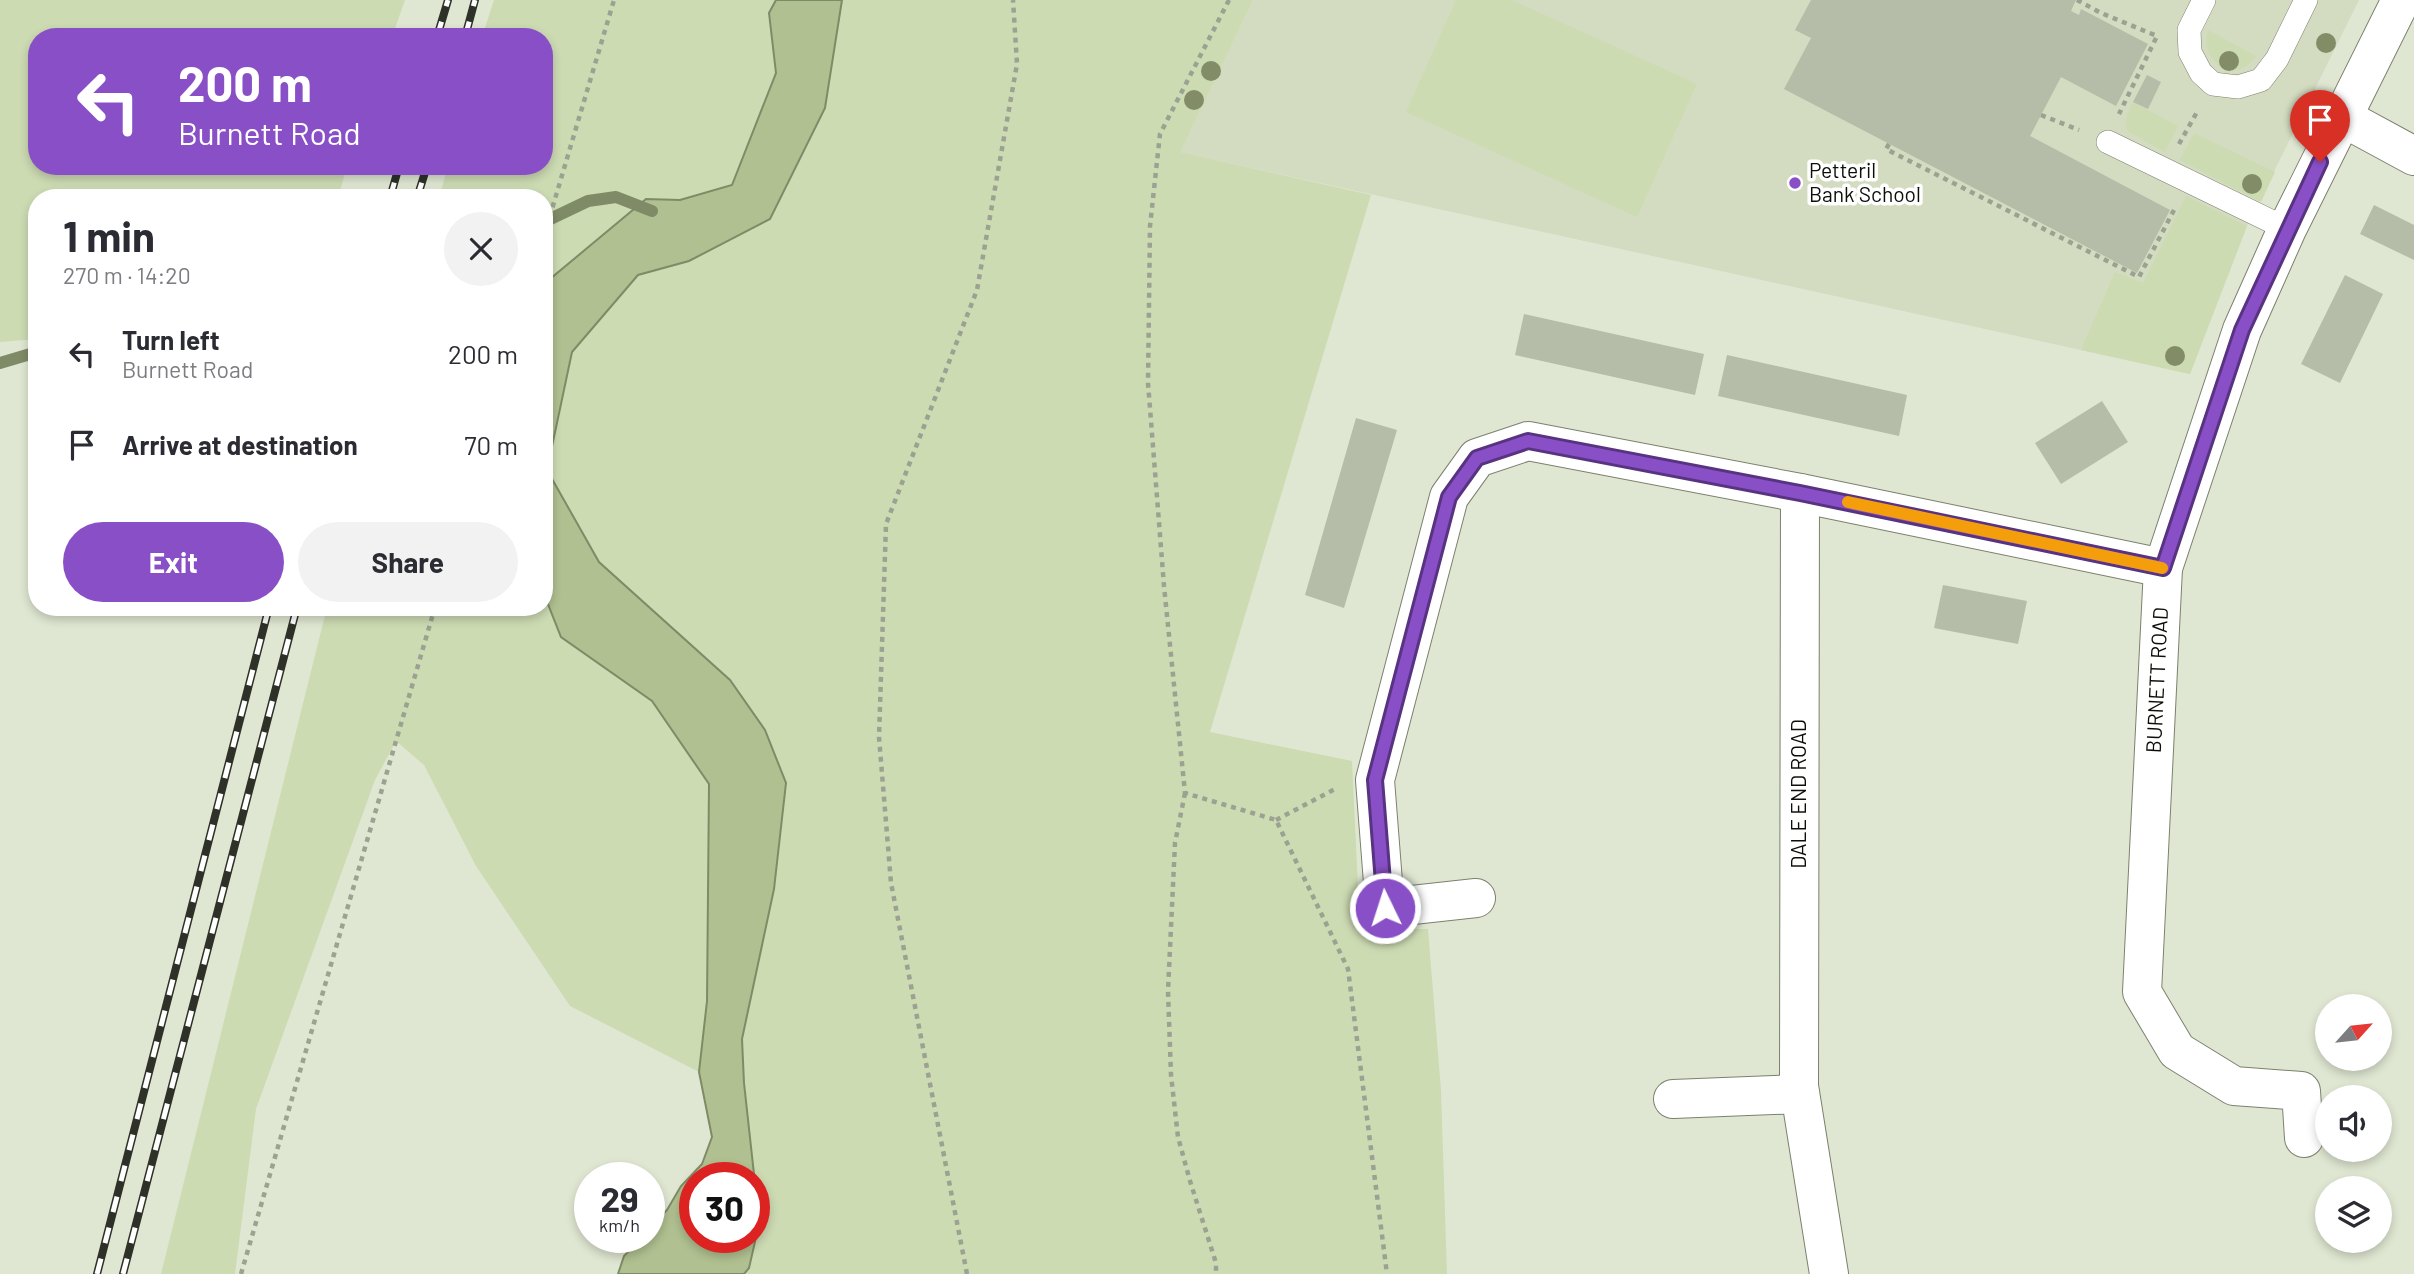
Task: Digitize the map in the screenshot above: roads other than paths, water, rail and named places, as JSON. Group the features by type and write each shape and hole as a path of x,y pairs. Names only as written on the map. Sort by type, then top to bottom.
{"street":[{"name":"BURNETT ROAD","path":"2304,1138 2301,1091 2234,1086 2177,1051 2142,992 2163,568 2242,330 2287,229 2401,0"},
{"path":"2342,117 2414,156"},
{"path":"1476,898 1385,908 1375,780 1449,497 1477,458 1528,441 1800,493 2163,568"},
{"name":"DALE END ROAD","path":"1800,493 1800,1094 1829,1274"},
{"path":"1673,1098 1800,1094"}],"lane":[{"path":"2204,0 2189,30 2190,52 2201,73 2213,83 2238,87 2261,80 2277,59 2306,0"},
{"path":"2108,142 2287,229"}],"waterway":[{"path":"553,218 588,201 616,197 652,211"},
{"path":"0,363 28,355"}],"railway":[{"path":"440,28 448,0"},
{"path":"467,28 475,0"},
{"path":"393,189 396,175"},
{"path":"420,189 424,175"},
{"path":"97,1274 267,616"},
{"path":"123,1274 295,616"}],"place":[{"name":"Petteril Bank School","path":"1795,183"}]}
